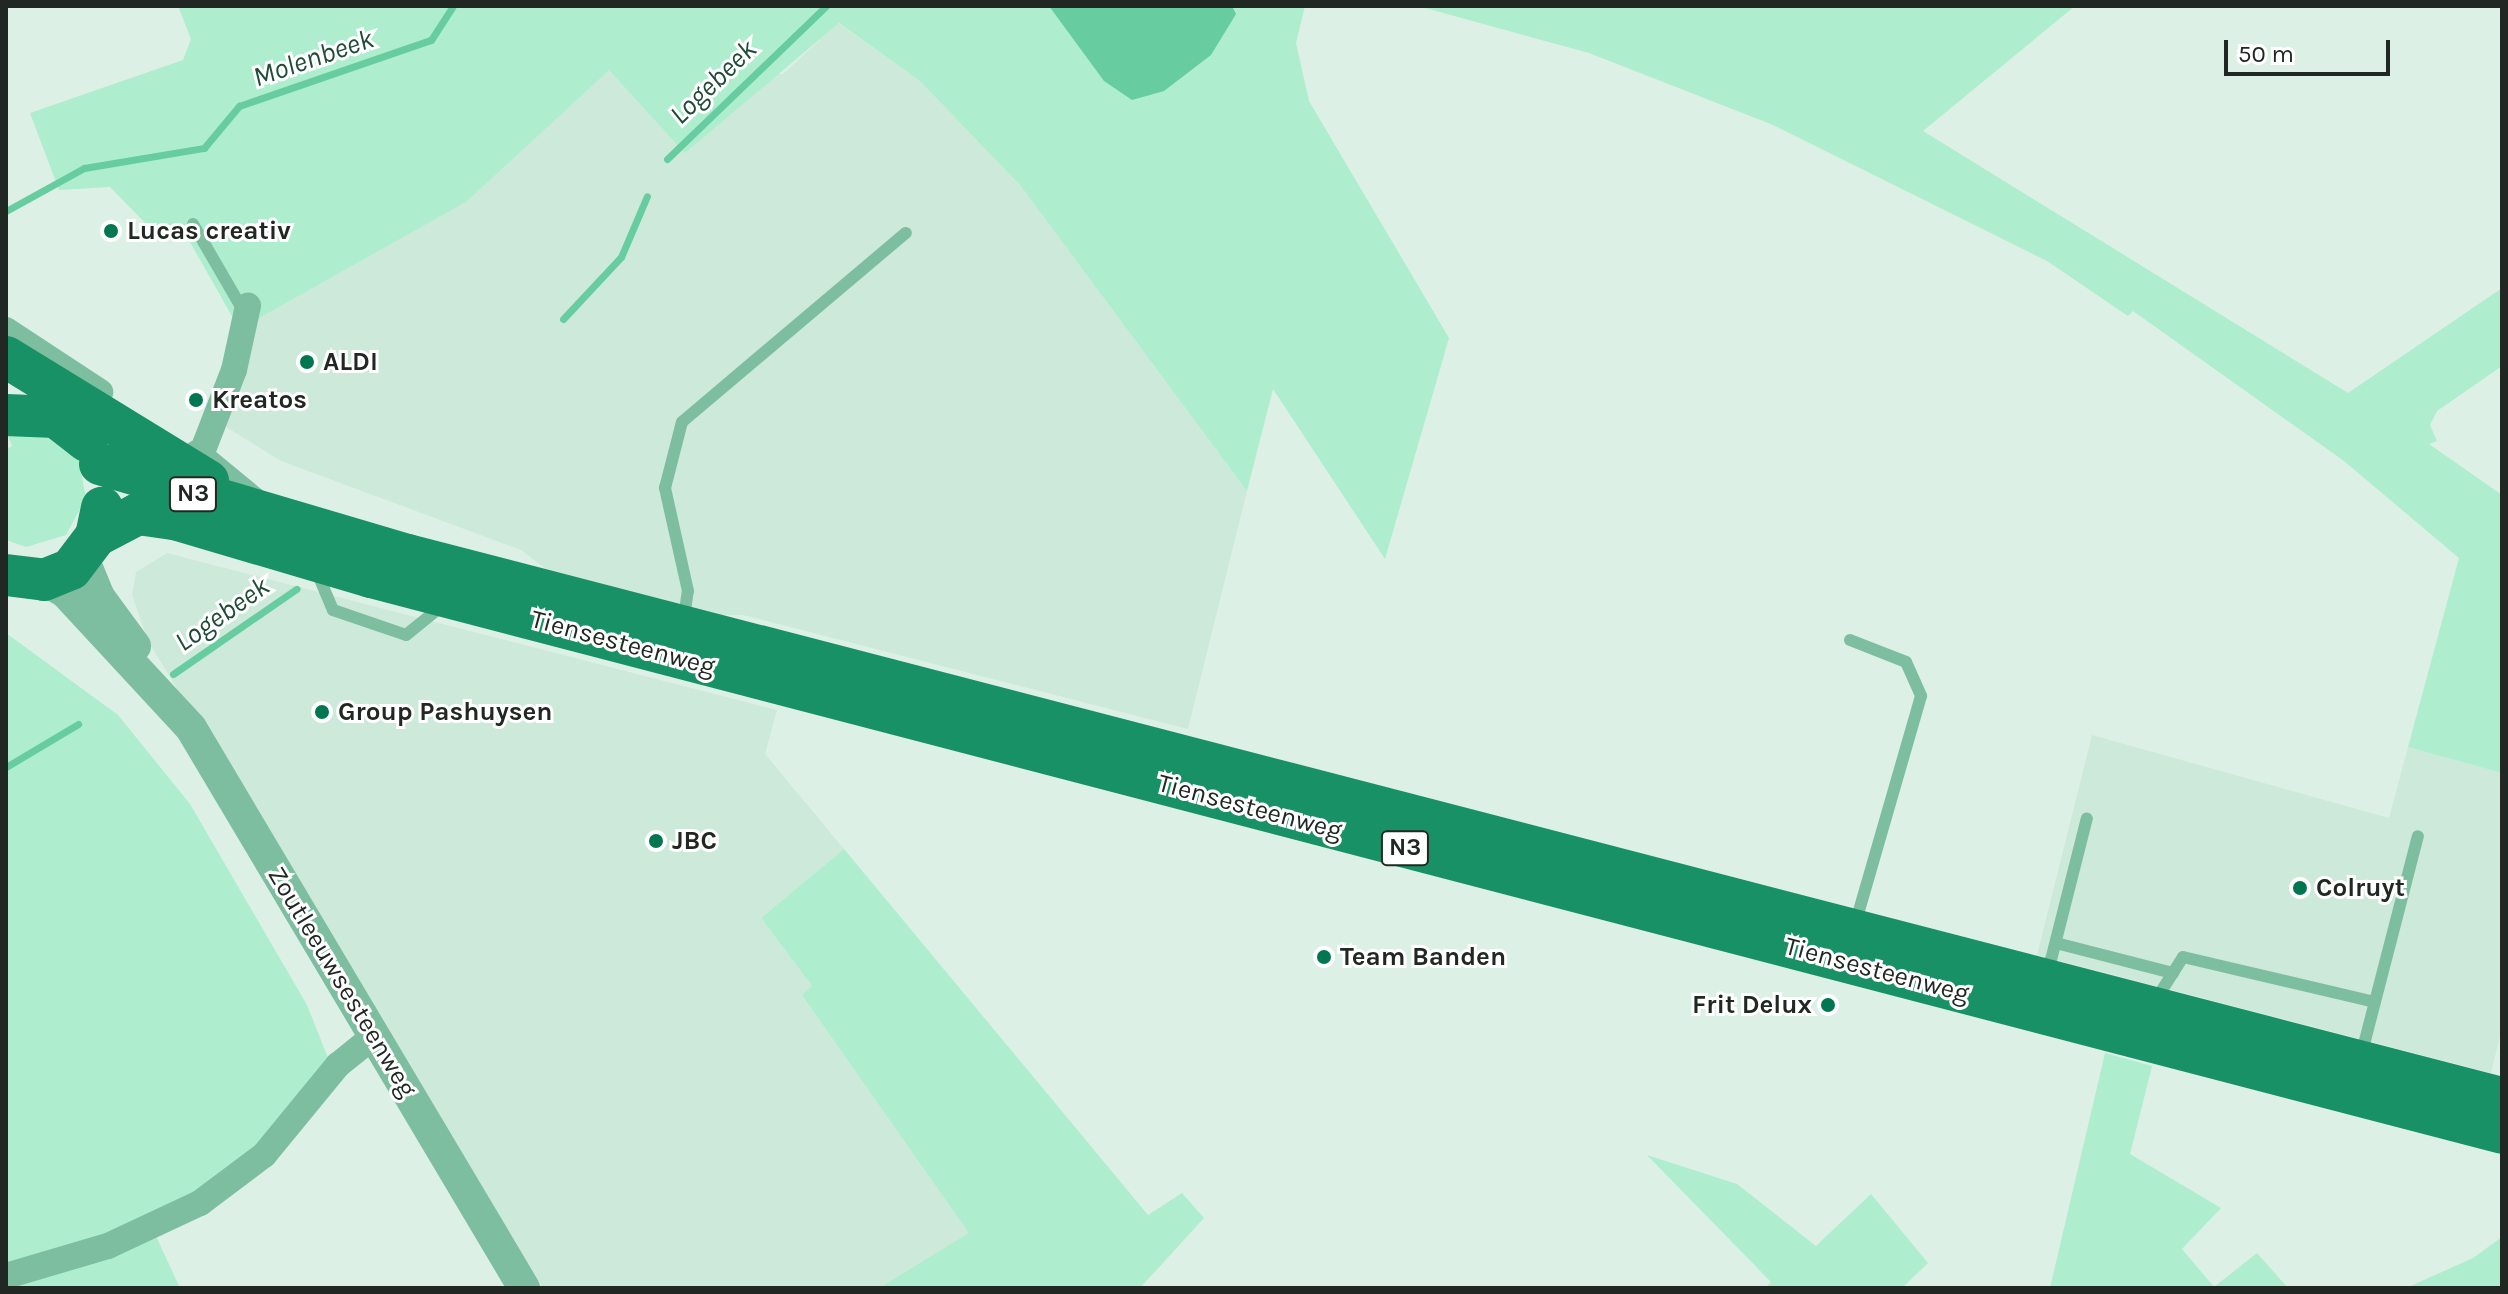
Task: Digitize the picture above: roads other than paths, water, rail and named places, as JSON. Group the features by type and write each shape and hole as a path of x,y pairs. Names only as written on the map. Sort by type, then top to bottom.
{"main road":[{"path":"6,357 125,435 271,509"},
{"path":"14,406 67,423 100,464 90,547"},
{"name":"Tiensesteenweg","path":"100,464 271,509 678,641 765,676 1849,946 2038,976 2162,990 2356,1077 2502,1133"},
{"name":"Tiensesteenweg","path":"90,547 138,514 309,556 448,597 678,641"},
{"name":"N3","path":"25,578 90,547"},
{"name":"Tiensesteenweg","path":"2038,976 2356,1077 2502,1098"}],"street":[{"path":"201,455 234,370 247,310"},
{"name":"Tiensesteenweg","path":"6,330 201,455 271,509"},
{"name":"Zoutleeuwsesteenweg","path":"90,547 152,681"},
{"name":"Zoutleeuwsesteenweg","path":"25,578 152,681 191,728 524,1288"},
{"path":"6,1276 108,1246 200,1203 264,1155 338,1065 375,1035"}],"lane":[{"path":"193,224 247,310"},
{"path":"678,641 688,591 665,488 682,422 906,233"},
{"path":"1849,946 1921,696 1906,662 1850,640"},
{"path":"2038,976 2087,818"},
{"path":"2356,1077 2418,836"},
{"path":"2162,990 2183,957 2375,1002"}],"waterway":[{"name":"Molenbeek","path":"6,211 84,168 204,148 239,106 431,40 453,6"},
{"name":"Logebeek","path":"667,159 826,6"},
{"name":"Logebeek","path":"563,319 621,257 647,196"},
{"name":"Logebeek","path":"173,674 296,589"},
{"name":"Logebeek","path":"6,767 78,724"}],"place":[{"name":"Lucas creativ","path":"111,231"},
{"name":"ALDI","path":"307,362"},
{"name":"Kreatos","path":"196,400"},
{"name":"Group Pashuysen","path":"322,712"},
{"name":"JBC","path":"656,841"},
{"name":"Colruyt","path":"2300,888"},
{"name":"Team Banden","path":"1324,957"},
{"name":"Frit Delux","path":"1828,1005"}]}
